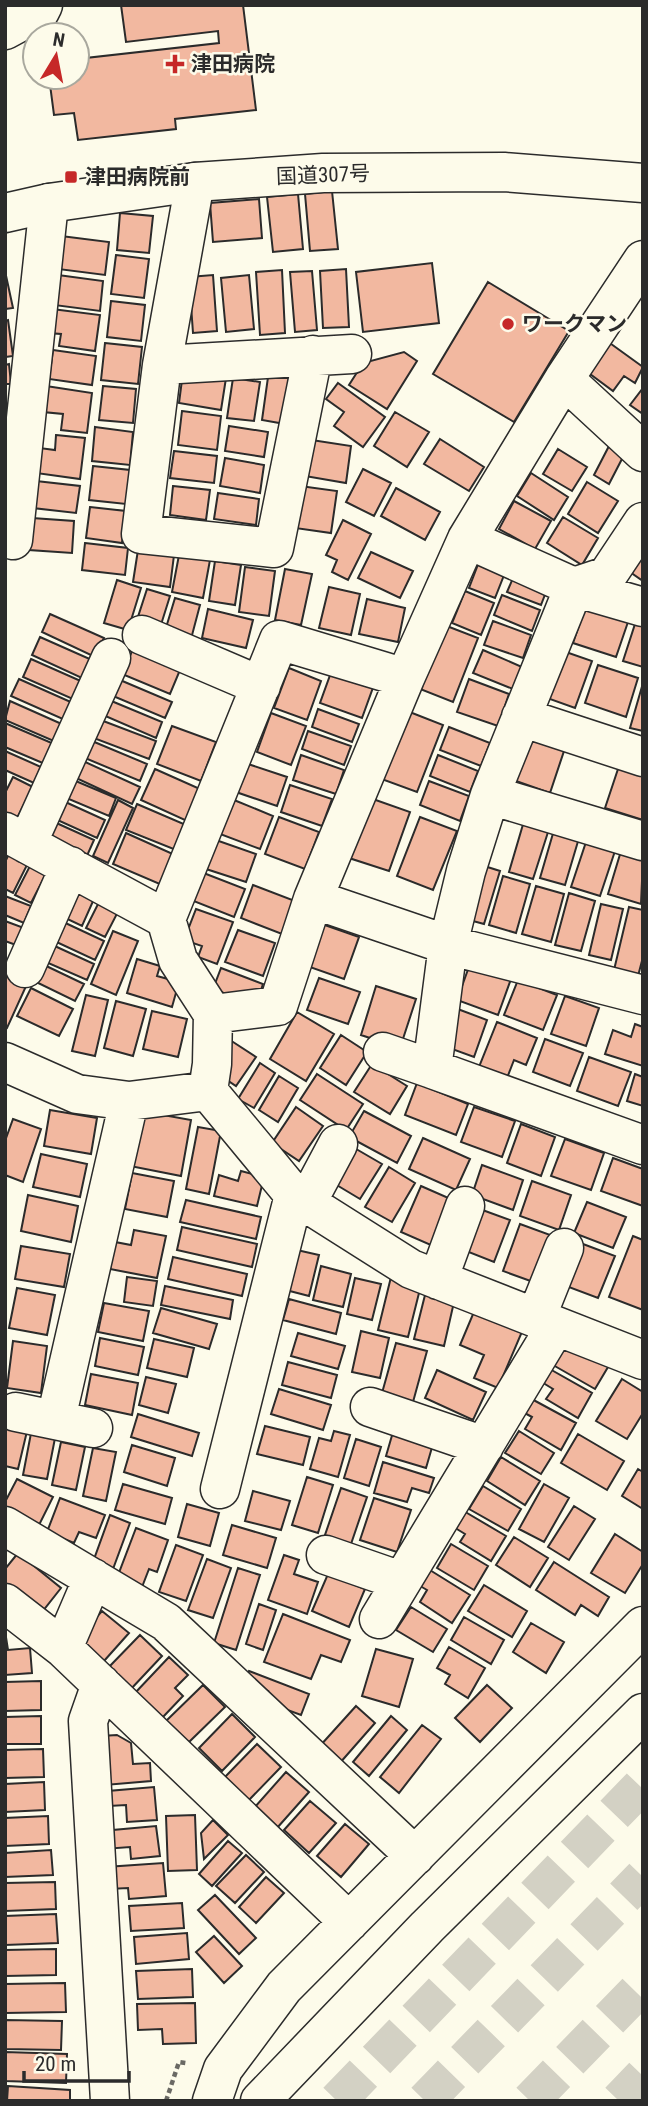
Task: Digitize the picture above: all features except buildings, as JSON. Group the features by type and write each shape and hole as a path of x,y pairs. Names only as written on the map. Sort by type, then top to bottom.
{"main road":[{"path":"5,30 40,11 43,5"},
{"name":"国道307号","path":"5,213 49,203 195,182 323,173 504,172 643,183"},
{"path":"195,182 162,365 141,534 274,548 313,355"},
{"path":"13,540 49,203"},
{"path":"213,1014 278,1006 313,900 405,678 467,539 564,379 643,260"},
{"path":"162,365 352,354"},
{"path":"564,379 643,452"},
{"path":"432,1069 448,945 490,795 574,587 607,576 643,522"},
{"path":"467,539 574,587 643,607"},
{"path":"142,635 261,686"},
{"path":"405,678 279,640 166,919 178,960 213,1014 212,1065 208,1091 300,1199 411,1269 643,1360"},
{"path":"111,658 16,838 166,919"},
{"path":"521,717 643,757"},
{"path":"490,795 643,841"},
{"path":"25,968 70,866"},
{"path":"313,900 448,945 643,995"},
{"path":"383,1052 643,1145"},
{"path":"5,1062 77,1094 129,1101 208,1091"},
{"path":"56,1419 129,1101"},
{"path":"220,1489 300,1199 338,1144"},
{"path":"438,1280 465,1206"},
{"path":"379,1619 484,1446 546,1322 564,1248"},
{"path":"370,1407 484,1446"},
{"path":"16,1412 93,1428"},
{"path":"5,1526 166,1622 415,1856"},
{"path":"326,1555 401,1581"},
{"path":"63,1647 93,1578"},
{"path":"5,1603 63,1647 349,1922"},
{"path":"212,2101 223,2070 284,1987 643,1626"},
{"path":"101,1684 88,1721 110,2101"},
{"path":"260,2101 427,1927 643,1713"}],"tunnel":[{"path":"337,2101 643,1784"},
{"path":"425,2101 643,1877"},
{"path":"530,2101 643,1985"},
{"path":"619,2101 643,2076"}],"place":[{"name":"津田病院","path":"175,64"},
{"name":"津田病院前","path":"71,177"},
{"name":"ワークマン","path":"508,324"}]}
